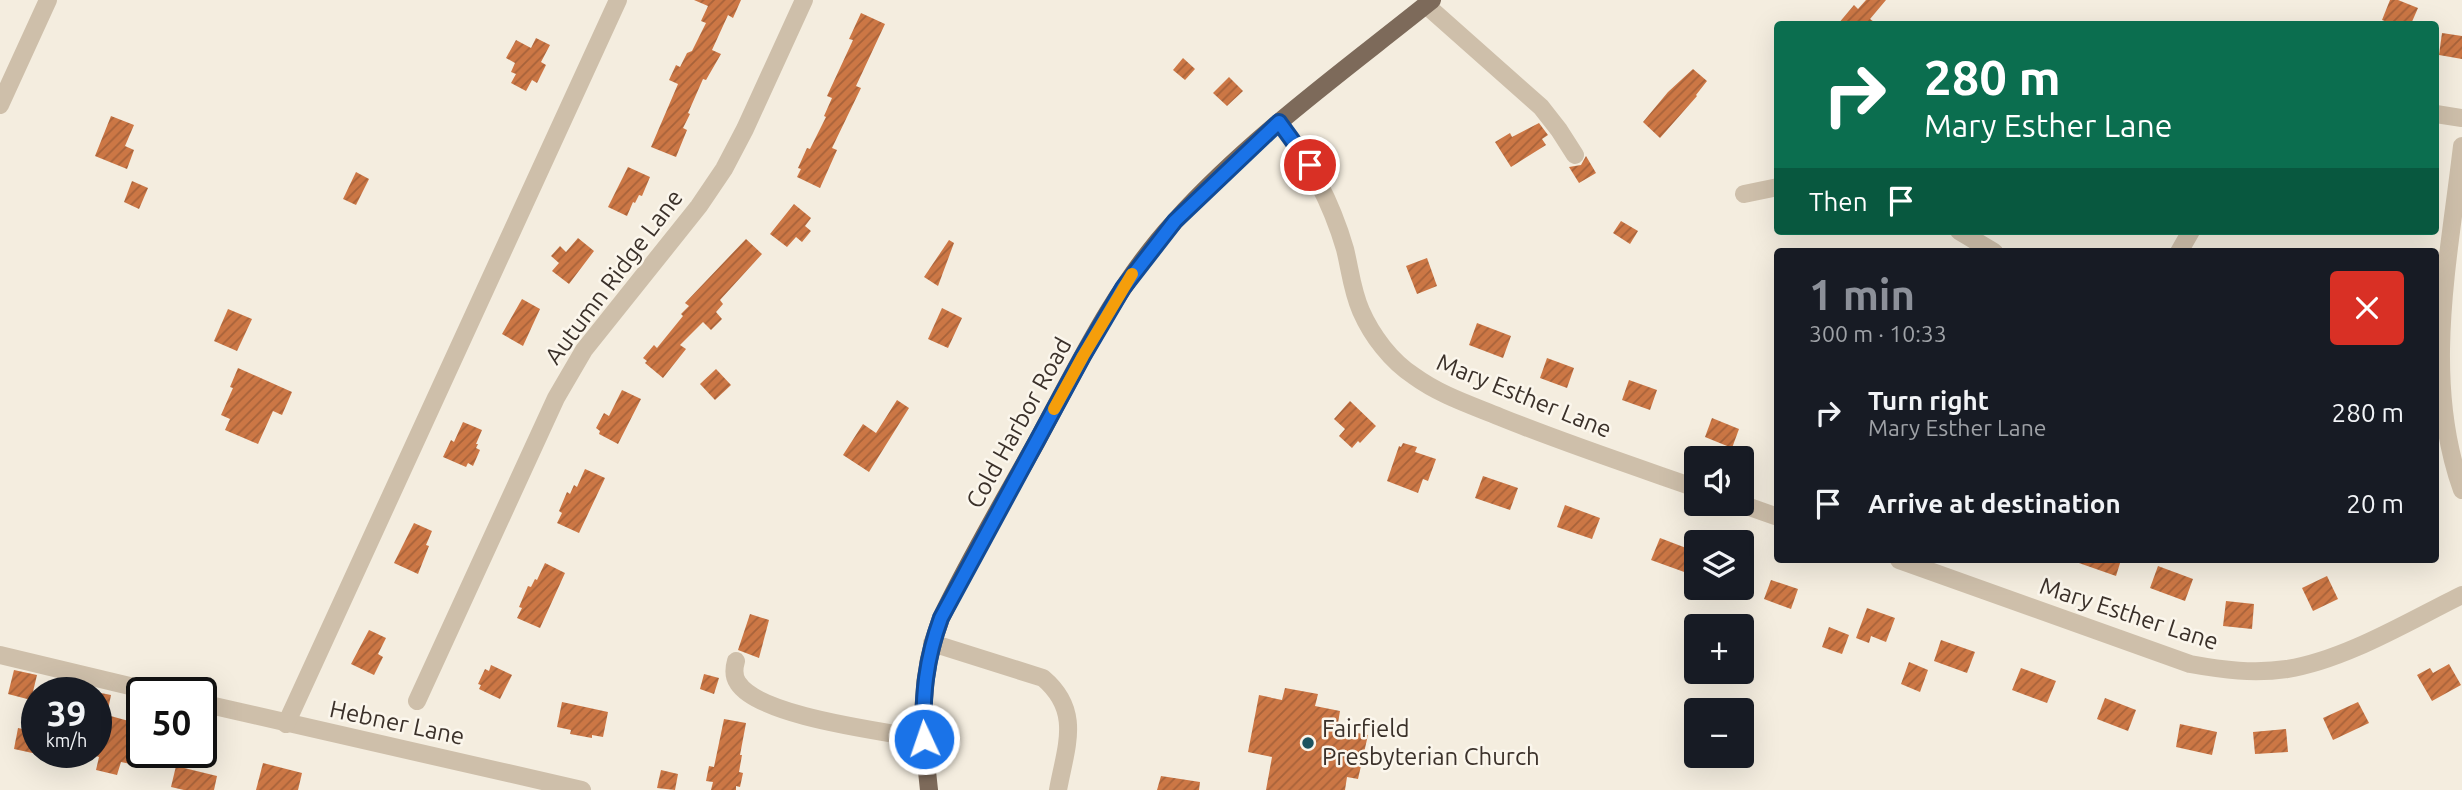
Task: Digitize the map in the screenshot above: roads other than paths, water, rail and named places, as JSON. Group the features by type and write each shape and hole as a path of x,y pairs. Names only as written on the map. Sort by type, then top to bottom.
{"main road":[{"name":"Cold Harbor Road","path":"929,790 922,702 925,671 932,643 949,602 1123,288 1175,221 1279,122 1429,3"}],"street":[{"path":"0,105 48,0"},
{"path":"286,724 618,0"},
{"name":"Autumn Ridge Lane","path":"417,701 562,388 584,349 699,206 723,169 745,129 804,0"},
{"path":"1429,3 1541,107 1574,155"},
{"path":"2439,114 2462,118"},
{"name":"Mary Esther Lane","path":"1279,122 1321,182 1334,213 1361,311 1392,358 1412,375 1438,391 1531,429 1684,484"},
{"path":"2439,368 2462,146"},
{"path":"1744,194 1774,188"},
{"path":"1966,235 1987,248"},
{"path":"2439,389 2450,452 2462,490"},
{"path":"1754,509 1774,516"},
{"name":"Mary Esther Lane","path":"1907,563 2190,664 2251,672 2288,669 2318,662 2347,651 2462,595"},
{"path":"932,643 1043,678 1055,688 1068,716 1069,731 1058,790"},
{"path":"0,655 126,685"},
{"path":"736,661 734,673 738,683 751,695 770,705 816,719 924,739"},
{"name":"Hebner Lane","path":"217,707 582,790"}],"place":[{"name":"Fairfield Presbyterian Church","path":"1308,743"}]}
